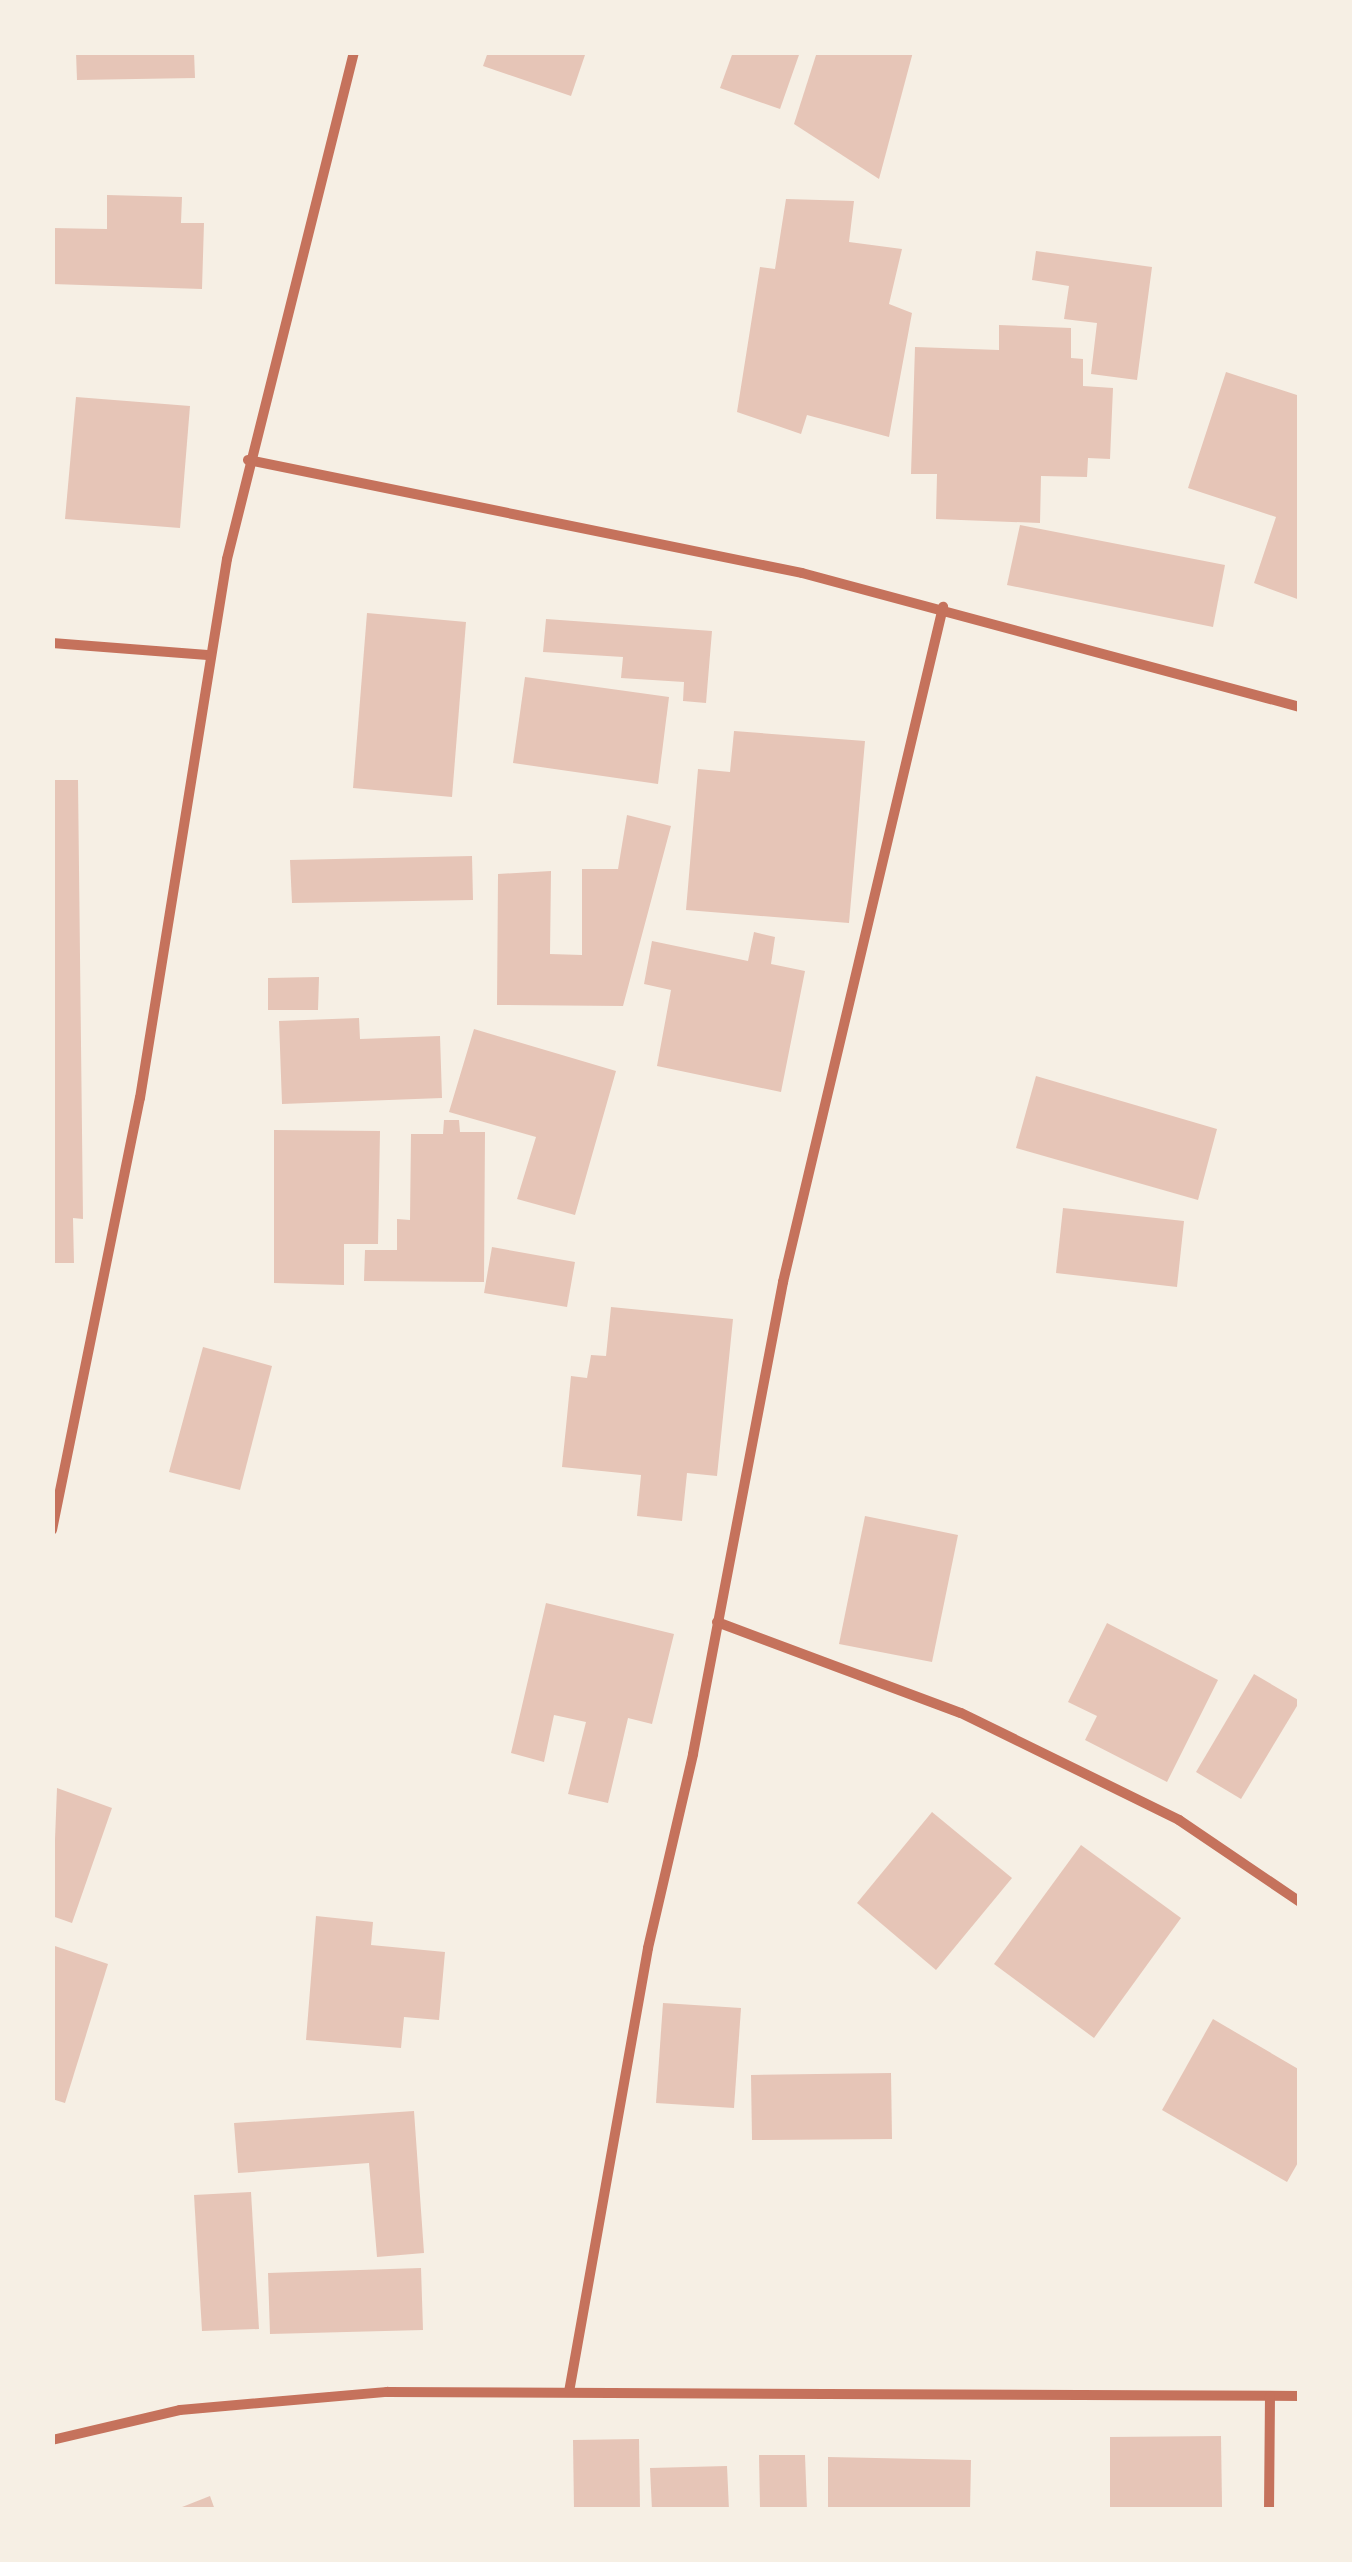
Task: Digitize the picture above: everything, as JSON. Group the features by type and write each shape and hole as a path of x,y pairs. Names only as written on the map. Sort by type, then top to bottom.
{"street":[{"path":"52,1530 140,1098 208,655 248,460 354,52"},
{"path":"248,460 943,606 1300,707"},
{"path":"568,2392 648,1948 783,1282 943,606"},
{"path":"52,643 208,655"},
{"path":"716,1622 961,1713 1179,1820 1300,1902"},
{"path":"52,2440 199,2408 387,2392 1300,2396"},
{"path":"1269,2510 1270,2396"}],"building":[{"path":"76,52 194,52 195,78 77,80"},
{"path":"488,52 586,52 571,96 483,66"},
{"path":"733,52 800,52 780,109 720,88"},
{"path":"817,52 913,52 879,179 794,124"},
{"path":"107,195 182,197 181,223 204,223 202,289 52,284 52,228 107,229"},
{"path":"786,199 854,201 849,242 902,249 889,304 912,313 889,437 807,415 801,434 737,412 760,267 775,269"},
{"path":"1036,251 1152,267 1137,380 1091,374 1097,323 1064,319 1069,286 1032,280"},
{"path":"999,325 1071,328 1071,358 1083,359 1083,386 1113,388 1110,459 1088,458 1087,477 1041,476 1040,523 936,519 937,474 911,474 915,347 999,350"},
{"path":"1226,372 1300,396 1300,600 1254,583 1276,517 1188,488"},
{"path":"76,397 190,406 180,528 65,519"},
{"path":"1020,525 1225,565 1213,627 1007,585"},
{"path":"367,613 466,622 452,797 353,788"},
{"path":"546,619 712,631 706,703 683,701 684,682 621,678 623,657 543,652"},
{"path":"525,677 669,697 658,784 513,763"},
{"path":"734,731 865,741 849,923 686,910 698,769 730,772"},
{"path":"52,780 78,780 83,1219 73,1218 74,1263 52,1263"},
{"path":"627,815 671,826 623,1006 497,1005 498,874 551,871 550,954 582,955 582,869 618,869"},
{"path":"472,856 473,900 292,903 290,860"},
{"path":"754,932 775,937 771,964 805,971 781,1092 657,1066 671,990 644,984 652,941 748,961"},
{"path":"319,977 318,1010 268,1010 268,978"},
{"path":"359,1018 360,1039 440,1036 442,1098 282,1104 279,1021"},
{"path":"474,1029 616,1071 575,1215 517,1199 536,1137 449,1112"},
{"path":"1036,1076 1217,1129 1198,1200 1016,1148"},
{"path":"444,1120 459,1120 460,1132 485,1132 484,1282 364,1281 365,1250 397,1250 397,1219 410,1220 411,1134 443,1134"},
{"path":"274,1130 380,1131 378,1244 344,1244 344,1285 274,1283"},
{"path":"1063,1208 1184,1221 1177,1287 1056,1273"},
{"path":"492,1247 575,1262 567,1307 484,1293"},
{"path":"611,1307 733,1319 717,1476 687,1473 682,1521 637,1516 641,1475 562,1467 571,1376 587,1378 591,1355 606,1356"},
{"path":"203,1347 272,1366 240,1490 169,1472"},
{"path":"865,1516 958,1535 932,1662 839,1644"},
{"path":"546,1603 674,1634 652,1724 628,1718 608,1803 568,1794 586,1722 554,1715 544,1762 511,1753"},
{"path":"1107,1623 1218,1680 1167,1782 1085,1740 1097,1716 1068,1702"},
{"path":"1254,1674 1300,1701 1241,1799 1196,1772"},
{"path":"57,1788 112,1808 72,1923 52,1916"},
{"path":"932,1812 1012,1878 936,1970 857,1903"},
{"path":"1081,1845 1181,1918 1094,2038 994,1964"},
{"path":"316,1916 373,1922 371,1945 445,1952 439,2020 404,2017 401,2048 306,2040"},
{"path":"52,1945 108,1964 65,2103 52,2099"},
{"path":"663,2003 741,2008 734,2108 656,2103"},
{"path":"1213,2019 1300,2070 1300,2159 1287,2182 1162,2110"},
{"path":"891,2073 892,2139 752,2140 751,2075"},
{"path":"414,2111 424,2253 377,2257 369,2163 238,2173 234,2123"},
{"path":"251,2192 259,2329 202,2331 194,2195"},
{"path":"421,2268 423,2330 270,2334 268,2273"},
{"path":"1221,2436 1222,2507 1110,2508 1110,2437"},
{"path":"639,2439 640,2510 574,2510 573,2440"},
{"path":"759,2455 805,2455 807,2510 760,2510"},
{"path":"828,2457 971,2460 970,2510 828,2510"},
{"path":"727,2466 729,2510 652,2510 650,2468"},
{"path":"210,2496 215,2510 177,2510 177,2509"}]}
